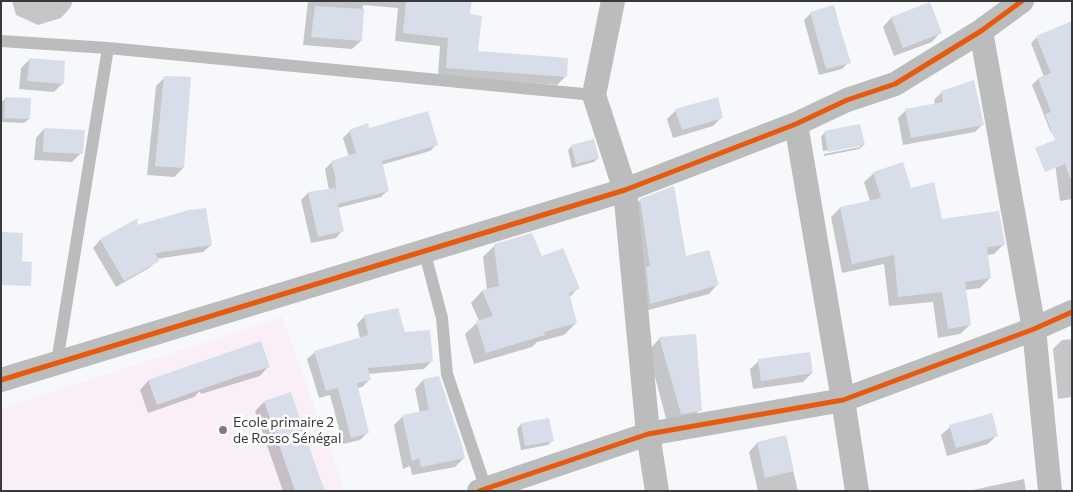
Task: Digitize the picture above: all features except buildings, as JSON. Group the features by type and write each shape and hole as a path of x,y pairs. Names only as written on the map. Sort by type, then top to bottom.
{"street":[{"path":"613,1 594,95 625,190 648,434 657,491"},
{"path":"1,380 625,190 796,124 847,100 895,84 981,32 1022,1"},
{"path":"981,32 1034,329 1050,491"},
{"path":"796,124 857,491"},
{"path":"482,490 648,434 843,400 1034,329 1072,312"}],"lane":[{"path":"1,41 108,48 594,95"},
{"path":"57,362 108,48"},
{"path":"424,250 442,318 447,374 482,490"}],"shaded area":[{"path":"282,317 345,491 1,491 1,409"}],"cycle path":[{"path":"1,380 625,190 796,124 847,100 895,84 981,31 1022,1"},
{"path":"479,491 648,434 843,400 1034,329 1072,312"}],"place":[{"name":"Ecole primaire 2 de Rosso Sénégal","path":"223,430"}]}
